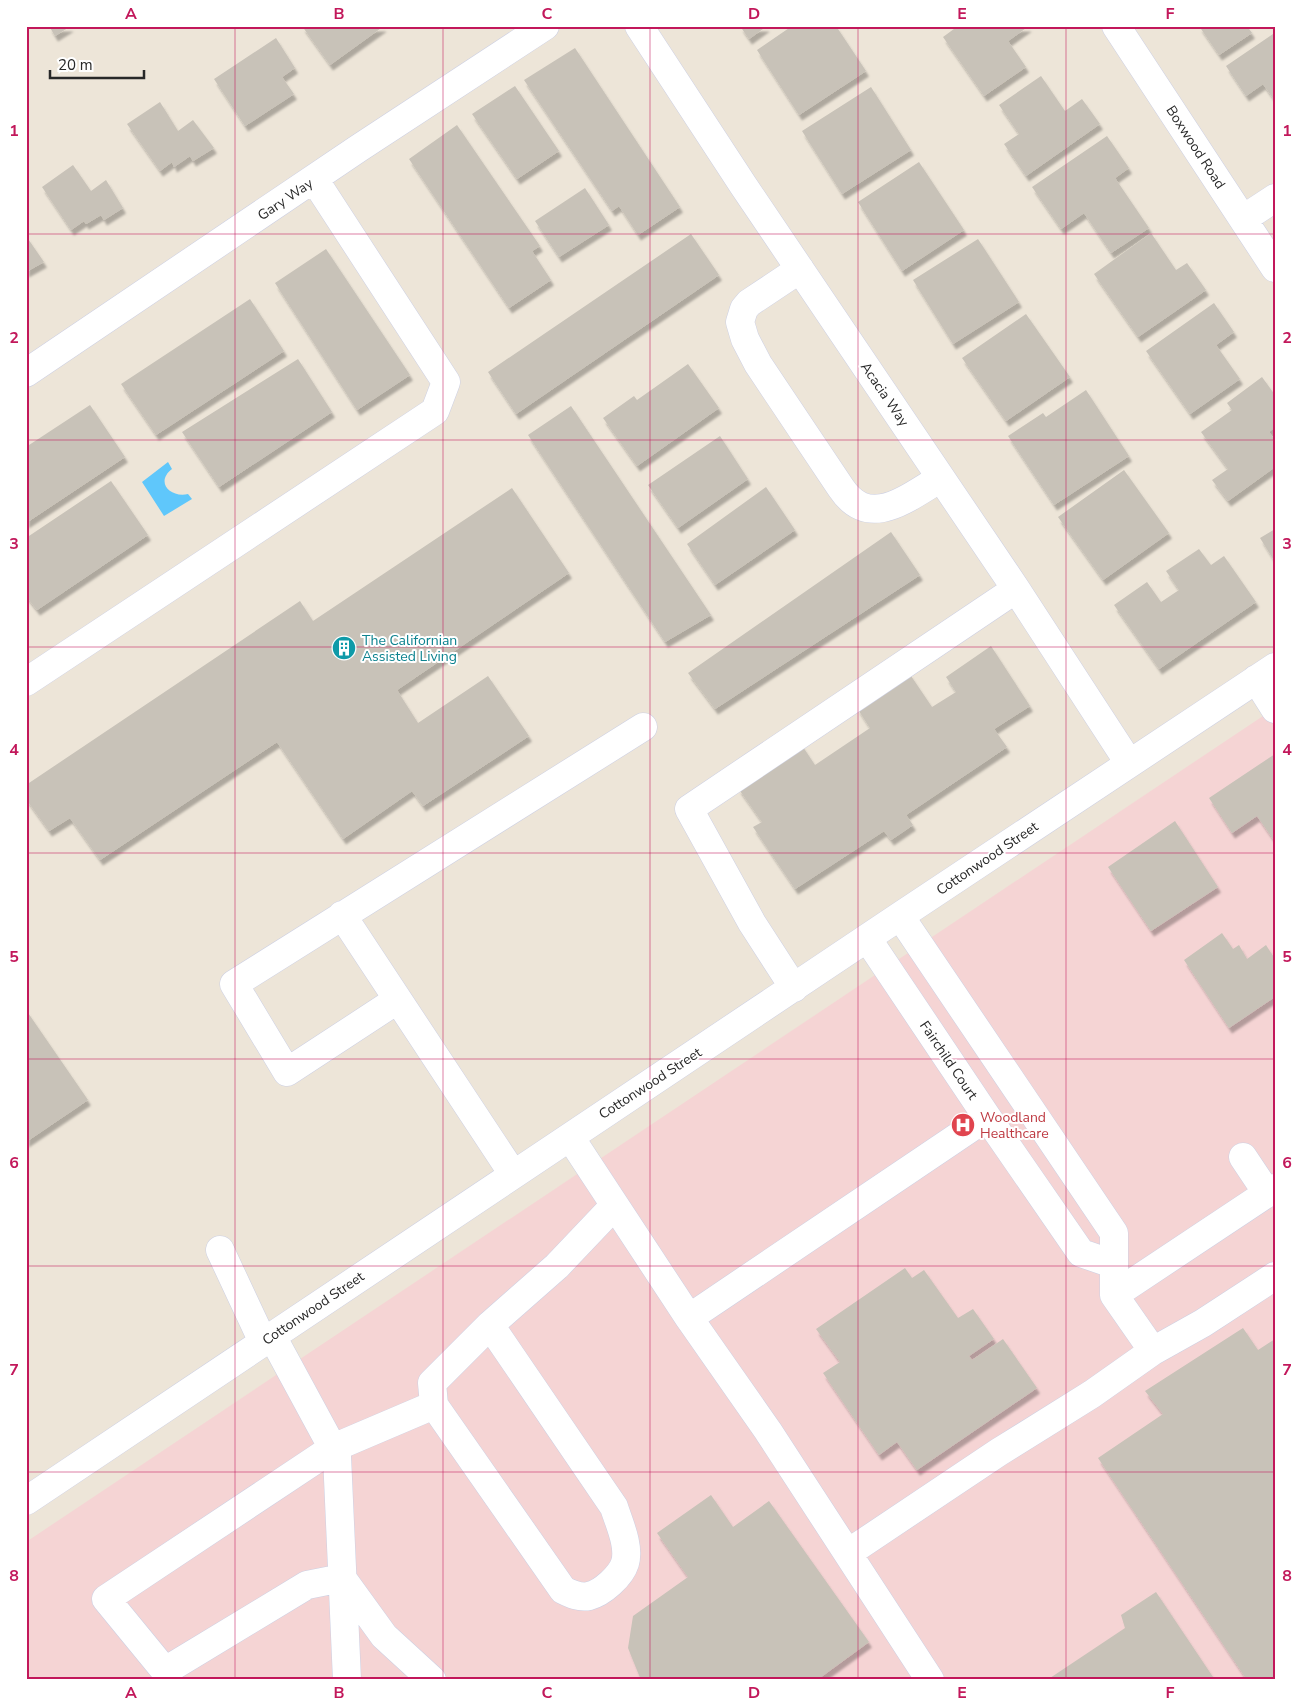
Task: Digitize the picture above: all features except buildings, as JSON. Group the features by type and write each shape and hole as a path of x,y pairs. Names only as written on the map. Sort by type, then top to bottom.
{"street":[{"name":"Gary Way","path":"26,373 545,26"},
{"name":"Acacia Way","path":"639,26 1016,590 1129,763"},
{"name":"Boxwood Road","path":"1116,26 1275,268"},
{"path":"26,682 435,411 446,382 314,179"},
{"path":"1243,219 1275,198"},
{"path":"800,269 750,303 744,309 740,322 745,339 758,364 846,496 864,509 878,510 894,505 941,478"},
{"path":"794,988 752,923 688,809 1016,590"},
{"path":"1266,673 1275,709"},
{"name":"Cottonwood Street","path":"26,1501 513,1174 1266,673"},
{"path":"397,1000 286,1072 234,984 643,727"},
{"path":"342,915 513,1174"},
{"path":"900,916 1114,1233 1114,1295 1153,1351"},
{"name":"Fairchild Court","path":"867,938 1081,1253 1113,1264"},
{"path":"689,1318 987,1117"},
{"path":"570,1137 689,1318 768,1431 930,1680"},
{"path":"1114,1295 1271,1190 1243,1157"},
{"path":"490,1325 614,1507 624,1540 625,1563 619,1574 600,1591 588,1596 577,1596 563,1590 434,1405 432,1383 490,1325 557,1266 614,1206"},
{"path":"220,1250 268,1339 337,1456 348,1680"},
{"path":"848,1554 999,1452 1092,1394 1153,1351 1203,1323 1275,1276"},
{"path":"342,1578 307,1584 165,1671 106,1599 333,1448 434,1405"},
{"path":"342,1578 384,1636 432,1680"}],"shaded area":[{"name":"Woodland Healthcare","path":"1275,708 1275,1680 26,1680 26,1542"}],"water":[{"path":"168,462 172,469 165,479 167,488 176,494 188,494 192,499 164,516 142,482"}],"place":[{"name":"The Californian Assisted Living","path":"344,648"},
{"name":"Woodland Healthcare","path":"963,1125"}]}
